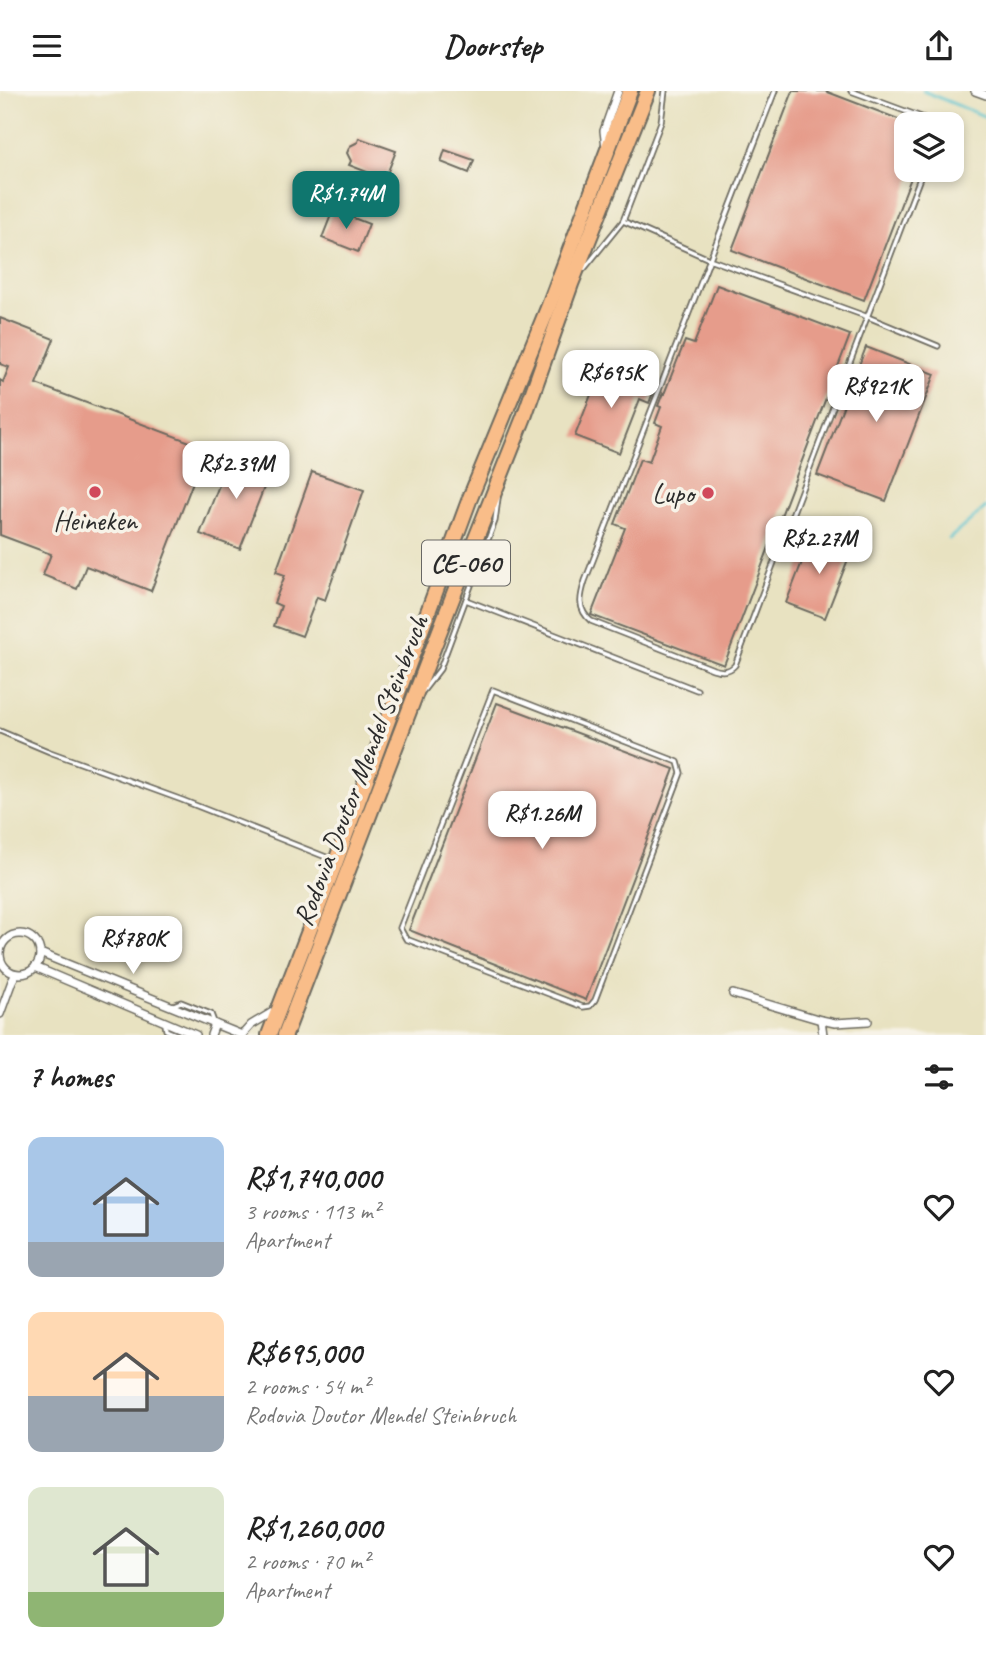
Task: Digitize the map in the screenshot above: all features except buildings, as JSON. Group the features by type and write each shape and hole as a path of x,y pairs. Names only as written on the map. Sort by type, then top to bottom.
{"highway":[{"name":"Rodovia Doutor Mendel Steinbruch","path":"269,1035 336,862 470,498 548,308 630,91"},
{"name":"Rodovia Doutor Mendel Steinbruch","path":"285,1035 524,417 571,284 648,91"}],"street":[{"path":"607,151 604,131 618,91"},
{"path":"975,91 986,95"},
{"path":"19,935 33,940 40,953 35,967 27,973 16,974 7,969 0,956 5,942 19,935"},
{"path":"40,953 242,1035 251,1025 280,1008"},
{"path":"35,967 196,1035"},
{"path":"0,1014 16,974"},
{"path":"733,994 835,1023 868,1021"},
{"path":"164,1022 170,1015 171,1006"},
{"path":"821,1020 823,1035"},
{"path":"211,1035 215,1024"}],"lane":[{"path":"571,284 623,221 661,122 665,91"},
{"path":"775,91 585,581 580,600 581,609 591,621 713,669 725,671 736,665 919,182"},
{"path":"851,91 908,112"},
{"path":"623,221 709,259 868,317 937,346"},
{"path":"412,703 440,669 495,521 498,485"},
{"path":"466,600 697,690"},
{"path":"493,690 678,762 681,772 600,988 590,1006 583,1007 407,939 400,928 493,690"},
{"path":"0,731 336,862"},
{"path":"164,1022 166,1030 178,1035"}],"waterway":[{"path":"923,91 986,117"},
{"path":"949,539 986,507"}],"place":[{"name":"Heineken","path":"95,492"},
{"name":"Lupo","path":"708,493"}]}
